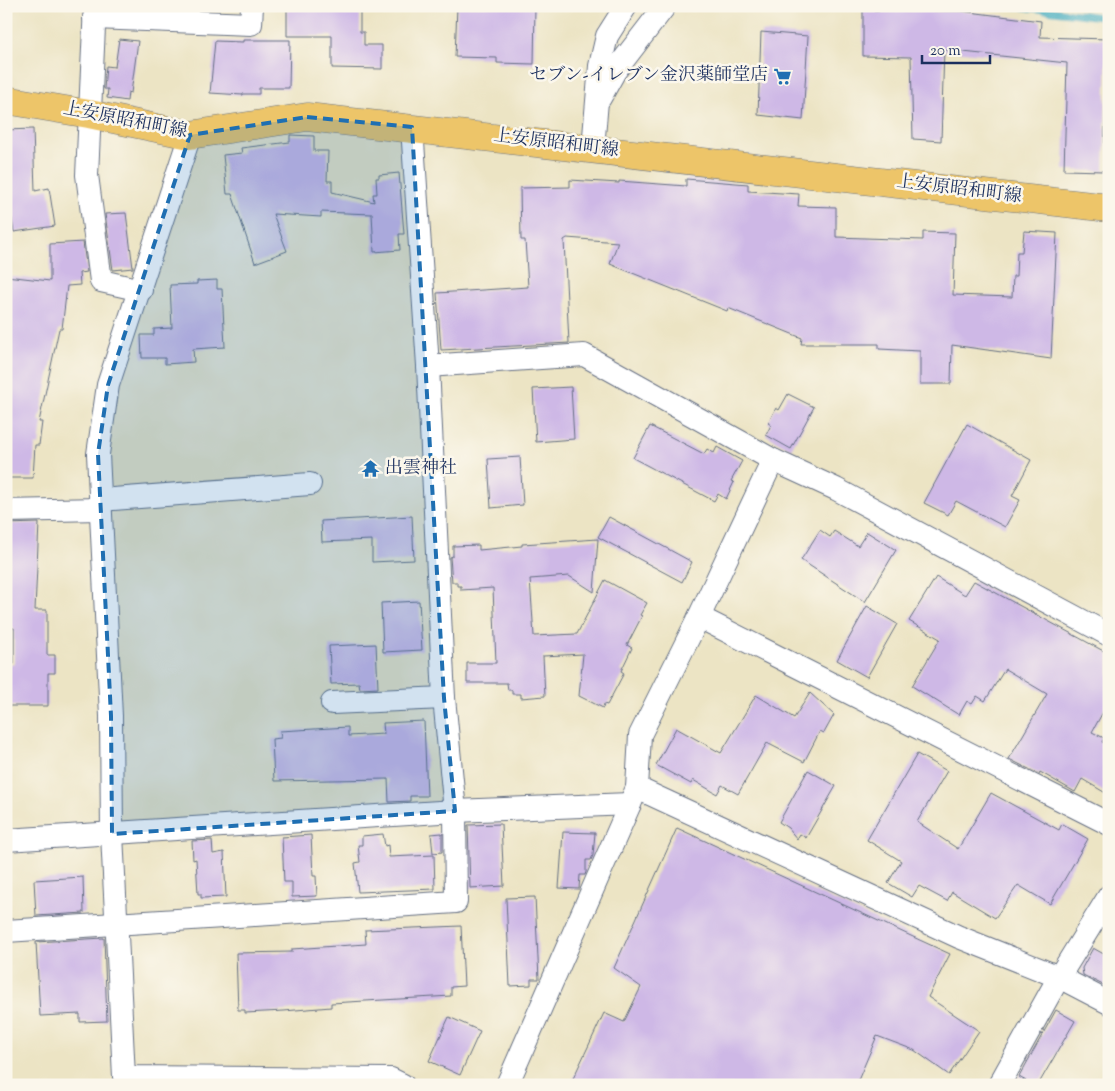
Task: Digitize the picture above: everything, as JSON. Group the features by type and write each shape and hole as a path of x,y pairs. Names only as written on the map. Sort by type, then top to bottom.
{"main road":[{"name":"上安原昭和町線","path":"6,100 89,114 190,135 307,117 1109,208"}],"street":[{"path":"141,290 101,281 87,174 94,12 251,24 252,6"},
{"path":"593,148 600,66 607,36 626,6"},
{"path":"598,101 615,71 665,6"},
{"path":"6,930 456,902 454,811 444,698 428,366 412,128"},
{"path":"190,135 141,290 108,385 98,454 111,716 112,834 124,1078 391,1079 404,1085"},
{"path":"428,366 584,355 773,460 845,494 1109,635"},
{"path":"508,1085 633,796 640,735 699,617 773,460"},
{"path":"6,511 310,484"},
{"path":"699,617 1109,824"},
{"path":"332,702 444,698"},
{"path":"6,840 454,811 633,796 959,937 1059,977 1109,1003"},
{"path":"999,1085 1059,977 1109,896"}],"highlighted area":[{"path":"307,117 412,127 444,698 455,811 112,834 111,716 98,454 108,385 190,135"}],"building":[{"path":"287,6 360,6 360,32 364,32 364,45 382,45 382,69 332,68 332,36 287,36"},
{"path":"457,6 535,6 534,64 497,63 497,58 455,57"},
{"path":"863,10 961,11 1041,21 1040,37 1107,39 1104,171 1064,170 1067,63 944,50 941,141 913,139 911,57 863,56"},
{"name":"セブン-イレブン金沢薬師堂店","path":"761,32 808,36 803,120 758,115"},
{"path":"119,39 138,41 131,93 128,92 127,101 107,98 108,89 104,89 106,66 115,67"},
{"path":"243,40 290,40 289,88 259,88 259,94 210,93 215,41 243,42"},
{"path":"33,129 35,191 49,188 55,226 14,232 6,184 6,130"},
{"path":"290,135 314,136 314,151 328,151 327,181 332,181 332,192 374,202 373,194 377,194 376,178 379,178 379,175 399,173 404,234 399,234 400,250 374,252 372,214 321,212 321,217 273,214 287,251 255,263 232,194 227,194 223,155 242,153 241,148 290,142"},
{"path":"686,179 748,184 748,191 799,194 798,206 836,207 836,237 923,240 923,232 955,233 953,295 1012,297 1013,276 1016,276 1017,252 1022,252 1024,231 1057,233 1051,359 952,345 951,384 920,384 920,351 879,349 879,344 801,344 802,338 728,308 727,311 610,264 618,242 567,238 564,240 569,343 441,350 437,293 528,287 525,240 521,240 520,188 570,187 570,180 619,183 619,181 686,186"},
{"path":"126,213 133,268 113,270 105,214"},
{"path":"83,242 87,272 79,273 80,285 67,286 62,329 59,329 39,422 42,422 39,445 35,445 33,478 6,478 6,276 50,281 50,244"},
{"path":"217,280 217,289 222,289 225,347 193,349 194,362 165,364 165,358 142,358 141,335 154,335 154,329 172,328 170,285 197,284 197,281"},
{"path":"571,387 574,439 536,442 533,389"},
{"path":"788,394 814,407 791,449 766,435 771,425 768,423 776,408 779,410"},
{"path":"967,424 1031,460 1012,496 1020,500 1005,527 956,501 948,515 924,503"},
{"path":"650,426 704,454 707,449 714,453 717,447 742,461 731,481 734,482 726,499 718,494 714,501 633,458"},
{"path":"520,457 523,505 491,508 488,459"},
{"path":"412,516 414,560 372,562 372,540 322,542 321,521"},
{"path":"609,517 692,562 682,582 598,537"},
{"path":"39,523 35,610 47,610 47,655 55,655 55,673 48,673 48,706 6,706 6,664 14,664 14,628 6,628 6,524"},
{"path":"820,530 830,537 834,531 858,546 867,532 896,550 865,602 801,560"},
{"path":"598,539 594,592 569,576 530,579 534,636 577,634 605,580 647,603 627,645 632,648 621,671 624,673 607,705 604,704 603,708 579,696 583,654 543,656 545,696 521,698 521,694 512,694 512,690 508,690 507,683 467,683 467,663 496,663 493,588 461,590 461,586 457,586 457,582 452,582 450,557 453,556 453,546 479,545 479,550 522,546 522,544"},
{"path":"936,577 965,595 974,581 1109,654 1109,701 1092,732 1104,738 1102,742 1109,746 1109,795 1082,779 1075,792 1040,772 1039,774 1009,759 1047,694 1005,669 985,701 977,696 972,704 967,701 959,715 912,686 940,639 909,621"},
{"path":"419,601 422,650 383,652 381,603"},
{"path":"867,606 897,624 867,677 837,660"},
{"path":"376,644 378,688 360,689 359,683 331,684 329,646"},
{"path":"810,693 834,715 824,733 820,731 804,762 767,743 738,794 722,785 717,794 693,780 691,784 656,765 676,728 721,753 756,695 794,718"},
{"path":"424,721 427,796 410,796 410,801 389,802 388,779 274,781 272,739 281,738 280,731 348,727 348,736 384,734 383,723"},
{"path":"917,754 947,771 917,822 958,849 991,793 1059,830 1062,824 1088,839 1050,904 1018,885 995,918 952,892 947,901 919,886 912,897 888,883 901,861 867,840"},
{"path":"808,770 836,786 806,838 800,834 797,839 788,828 779,822"},
{"path":"501,824 504,886 470,888 468,825"},
{"path":"677,828 950,954 928,997 979,1031 949,1075 914,1050 877,1036 856,1085 570,1085 604,1013 624,1022 641,987 614,968"},
{"path":"563,832 595,833 593,855 591,860 586,860 586,872 585,875 580,875 579,889 559,888"},
{"path":"442,833 442,852 433,853 431,834"},
{"path":"383,834 385,846 388,845 389,857 434,855 435,889 358,892 355,863 360,862 358,845 362,845 362,836"},
{"path":"311,835 313,876 316,876 317,896 292,897 292,882 284,882 282,837"},
{"path":"212,840 213,854 224,852 226,897 201,898 201,894 198,894 196,859 193,860 192,841"},
{"path":"83,877 84,913 36,916 34,880"},
{"path":"535,897 539,979 531,979 531,985 510,986 506,898"},
{"path":"461,926 464,986 451,987 451,996 331,1003 331,1007 284,1011 245,1013 245,1010 238,1010 236,953 292,952 292,949 366,944 365,930"},
{"path":"104,938 107,1021 80,1022 80,1014 40,1016 36,942"},
{"path":"1093,948 1109,957 1109,988 1083,975 1082,968"},
{"path":"1056,1010 1075,1021 1038,1085 1033,1085 1019,1077"},
{"path":"449,1017 480,1031 460,1075 429,1061"}],"waterway":[{"path":"1015,6 1109,18"}],"place":[{"name":"セブン-イレブン金沢薬師堂店","path":"782,76"},
{"name":"出雲神社","path":"371,469"}]}
